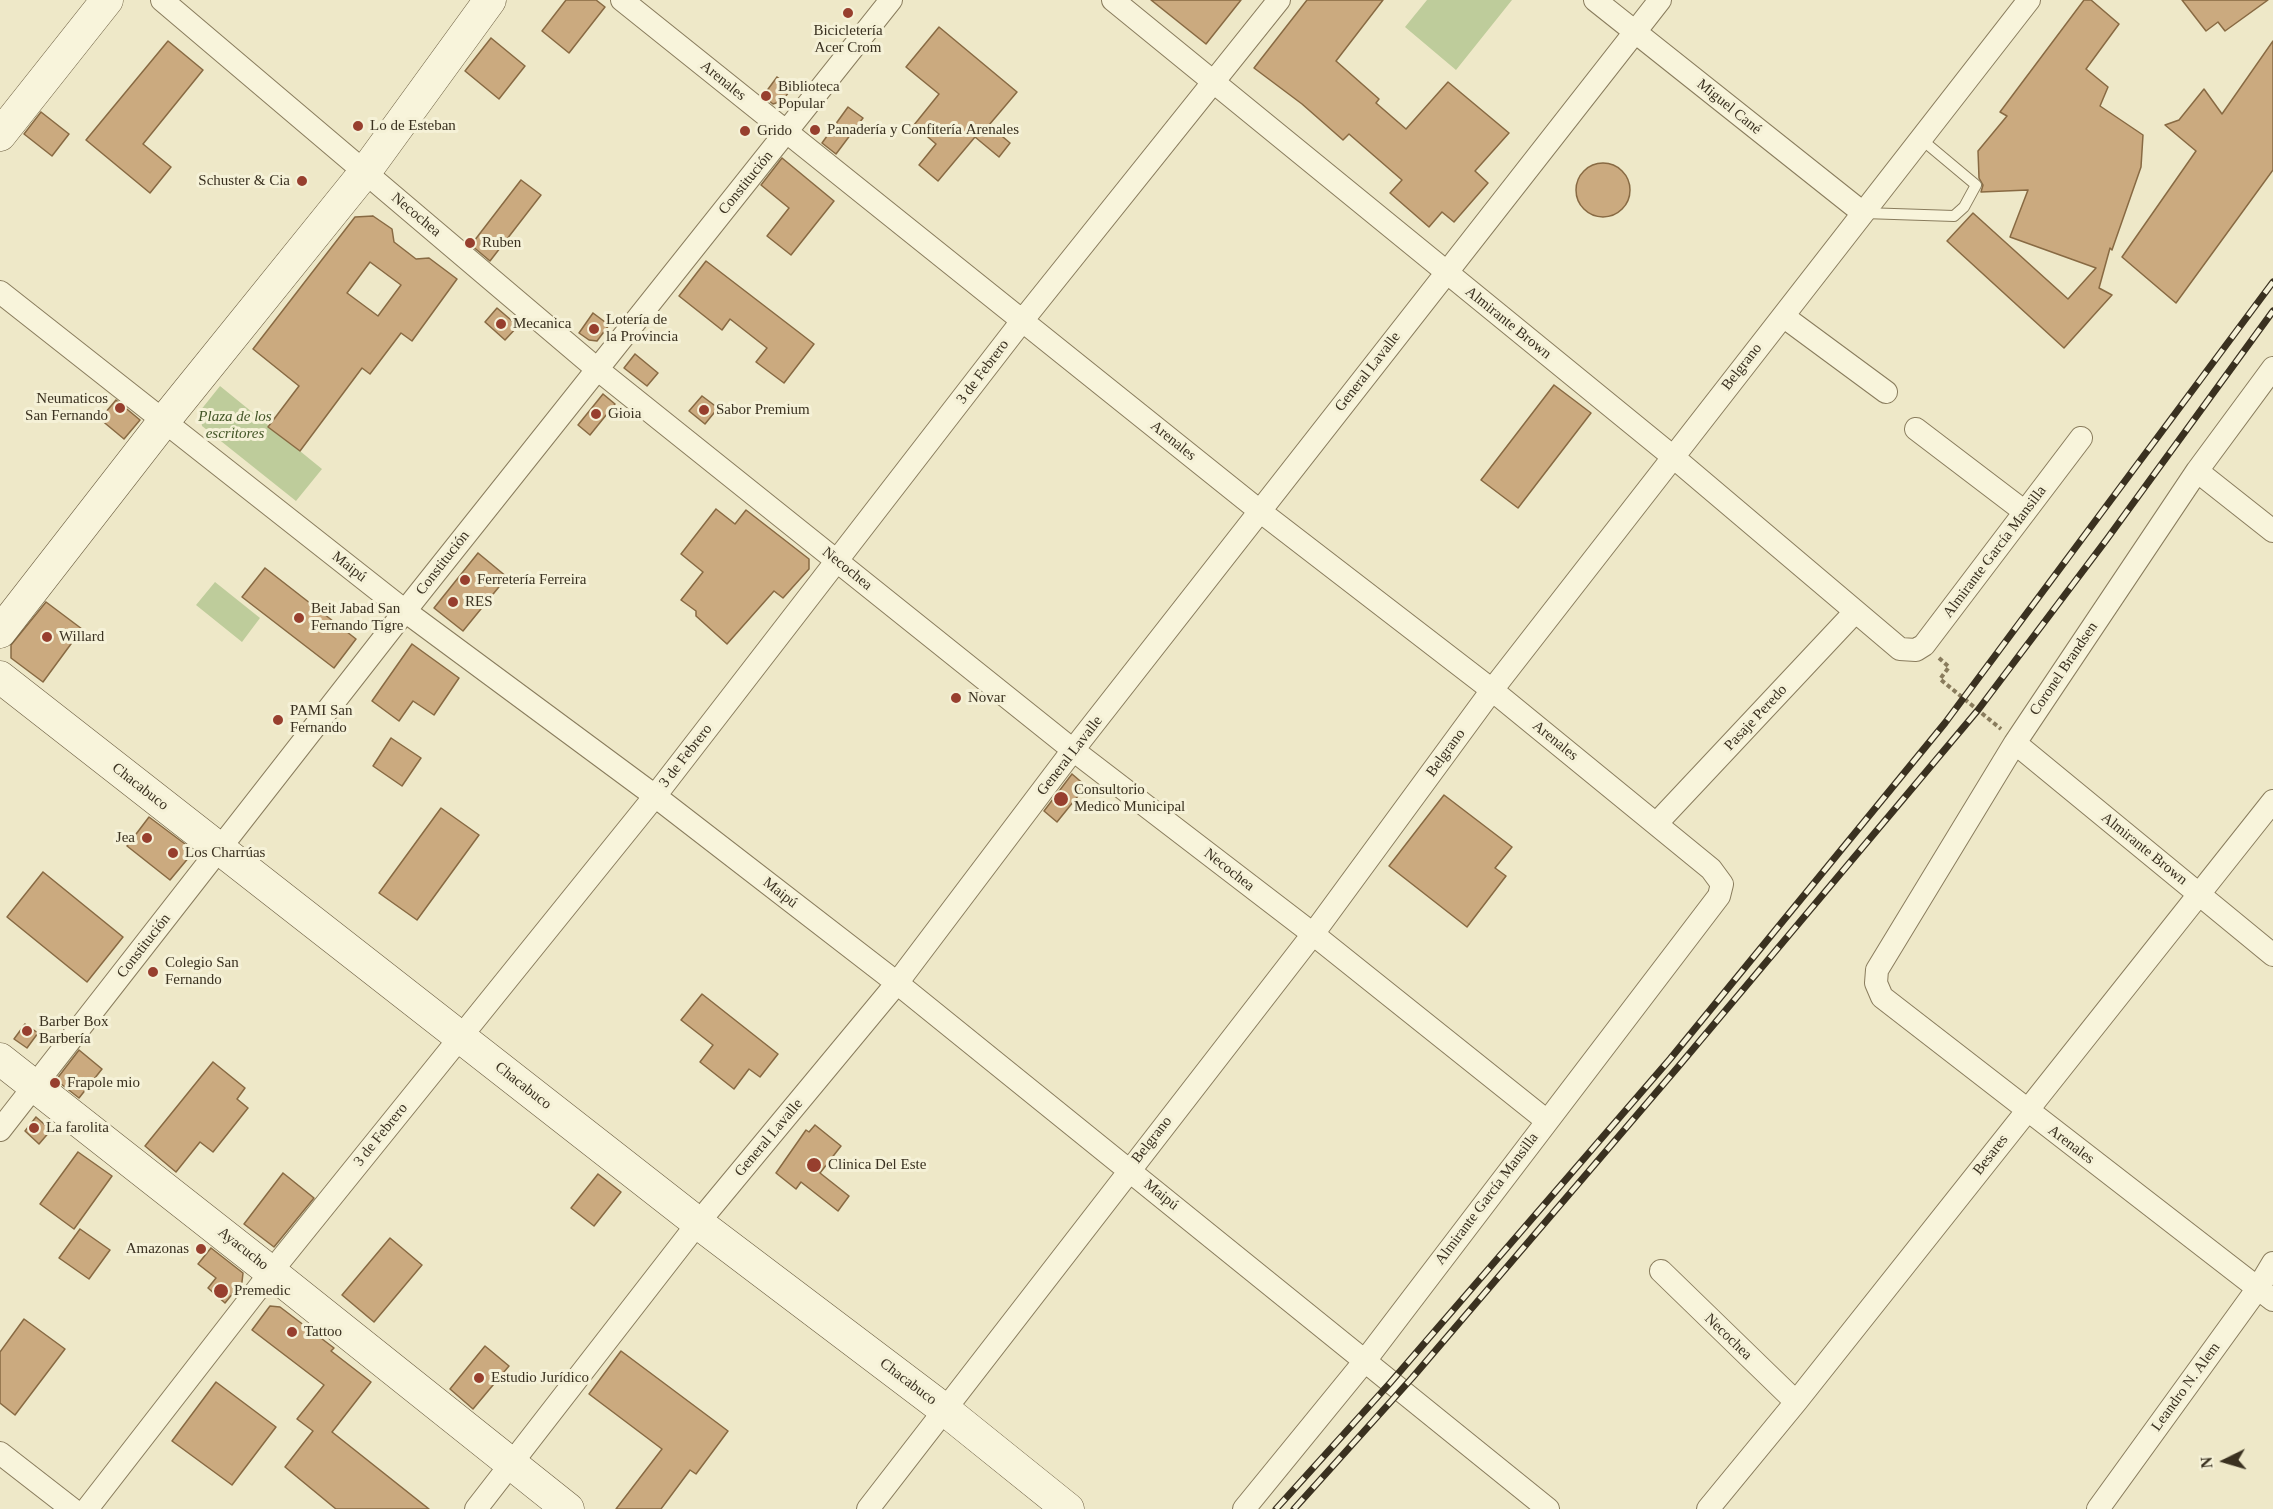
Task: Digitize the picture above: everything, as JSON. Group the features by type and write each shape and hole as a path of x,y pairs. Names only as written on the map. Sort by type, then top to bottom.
{"street":[{"path":"0,135 107,0"},
{"name":"Necochea","path":"162,0 597,369 1073,750 1313,934 1547,1121"},
{"path":"0,632 164,421 365,172 490,0"},
{"name":"Arenales","path":"622,0 1261,512 1492,690 1711,869 1722,884"},
{"name":"Constitución","path":"0,1130 405,611 891,0"},
{"name":"Almirante Brown","path":"1113,0 1672,456 1900,649 1916,650 1924,645"},
{"name":"3 de Febrero","path":"87,1509 271,1272 459,1036 655,796 1022,321 1279,0"},
{"name":"Miguel Cané","path":"1595,0 1863,213"},
{"name":"General Lavalle","path":"476,1509 698,1223 897,983 1073,750 1660,0"},
{"name":"Belgrano","path":"868,1509 1313,934 1492,690 1672,456 2030,0"},
{"name":"Maipú","path":"0,292 405,611 655,796 897,983 1548,1509"},
{"path":"1783,316 1886,392"},
{"name":"Coronel Brandsen","path":"1876,982 1877,970 2009,737 2197,471 2273,368"},
{"path":"1916,429 2025,512"},
{"name":"Almirante García Mansilla","path":"1924,645 2081,438"},
{"path":"2197,471 2273,531"},
{"name":"Pasaje Peredo","path":"1656,824 1855,612"},
{"name":"Chacabuco","path":"0,677 698,1223 945,1410 1058,1503"},
{"name":"Almirante Brown","path":"2009,737 2273,956"},
{"name":"Besares","path":"1708,1509 1796,1402 2273,801"},
{"name":"Almirante García Mansilla","path":"1244,1509 1364,1362 1719,896 1722,884"},
{"name":"Arenales","path":"1876,982 1882,997 2266,1294"},
{"name":"Ayacucho","path":"0,1059 36,1085 568,1509"},
{"name":"Leandro N. Alem","path":"2098,1509 2266,1294 2273,1263"},
{"name":"Necochea","path":"1661,1271 1796,1402"},
{"path":"0,1453 72,1509"}],"lane":[{"path":"1863,213 1954,216 1964,207 1976,185 1921,139"}],"path":[{"path":"1924,645 1949,667 1940,679 2009,737"}],"green space":[{"path":"1427,0 1512,0 1456,70 1405,27"},
{"name":"Plaza de los escritores","path":"220,386 322,469 296,501 202,426 200,411"},
{"path":"215,582 260,618 242,642 196,605"}],"building":[{"path":"566,0 596,0 605,7 569,53 542,31"},
{"path":"1151,0 1241,0 1206,44"},
{"path":"1307,0 1383,0 1336,61 1379,99 1376,103 1406,129 1448,82 1509,133 1475,171 1488,183 1454,222 1442,212 1429,227 1390,193 1402,180 1349,134 1343,140 1302,104 1254,68"},
{"path":"2084,0 2091,0 2119,24 2086,69 2108,87 2100,106 2143,135 2141,167 2112,250 2110,248 2099,288 2112,295 2064,348 1947,241 1973,213 2068,299 2096,268 2010,237 2028,190 1981,192 1983,185 1979,178 1978,151 2007,116 2000,112"},
{"path":"2182,0 2268,0 2225,31 2218,22 2206,31"},
{"path":"939,27 1017,92 989,125 1010,143 999,157 975,137 938,181 919,165 936,144 914,125 939,94 906,67"},
{"path":"491,38 525,66 499,99 465,71"},
{"path":"168,41 203,70 143,144 171,167 150,193 86,140"},
{"path":"2273,41 2273,170 2176,303 2122,257 2196,151 2165,125 2179,120 2204,89 2222,114"},
{"path":"777,77 792,88 782,101 773,104 763,96"},
{"path":"848,107 863,118 836,154 822,143"},
{"path":"41,112 69,134 52,156 24,134"},
{"path":"782,158 834,201 791,255 767,236 789,208 761,185"},
{"path":"1598,163 1608,163 1618,167 1626,175 1630,190 1626,205 1618,213 1608,217 1598,217 1588,213 1580,205 1576,195 1576,185 1580,175 1588,167"},
{"path":"521,180 541,195 490,261 471,245"},
{"path":"373,216 392,229 394,242 416,259 429,258 457,279 412,341 401,333 370,374 362,368 300,451 268,427 299,386 253,349 355,217","holes":["370,262 401,285 378,316 347,293"]},
{"path":"706,261 814,344 784,383 756,362 767,348 730,319 722,330 679,296"},
{"name":"Mecanica","path":"497,308 518,326 505,340 485,322"},
{"name":"Lotería de la Provincia","path":"593,313 609,325 597,341 589,340 579,333"},
{"name":"Gioia","path":"635,354 658,373 647,386 624,368"},
{"path":"1554,385 1591,413 1518,508 1481,480"},
{"name":"Gioia","path":"603,394 615,404 590,435 578,425"},
{"name":"Sabor Premium","path":"702,396 718,408 705,424 689,411"},
{"name":"Neumaticos San Fernando","path":"116,400 140,420 124,439 100,419"},
{"path":"716,509 735,524 746,510 809,559 809,569 783,598 774,591 727,644 696,616 696,611 681,600 703,572 681,554"},
{"path":"478,553 507,577 463,631 434,608"},
{"name":"Beit Jabad San Fernando Tigre","path":"265,568 356,639 334,668 242,597"},
{"name":"Willard","path":"46,602 82,629 43,682 11,658 11,645"},
{"path":"412,644 459,678 434,715 413,701 399,721 372,701"},
{"path":"391,738 421,758 402,786 373,766"},
{"path":"1072,774 1086,786 1057,822 1044,811"},
{"path":"1444,795 1512,847 1495,868 1506,876 1467,927 1389,866"},
{"path":"441,808 479,835 417,920 379,893"},
{"path":"149,817 189,847 190,856 170,880 127,846"},
{"path":"43,872 123,937 87,982 7,917"},
{"path":"702,994 778,1054 760,1077 749,1069 734,1089 700,1062 713,1045 681,1020"},
{"name":"Barber Box Barbería","path":"25,1024 38,1033 27,1048 14,1039"},
{"path":"79,1050 102,1069 79,1098 56,1080"},
{"path":"213,1062 245,1088 237,1099 248,1108 213,1152 200,1142 176,1172 145,1146"},
{"path":"36,1117 51,1130 39,1144 25,1131"},
{"name":"Clinica Del Este","path":"815,1125 841,1146 820,1173 849,1196 838,1211 801,1182 796,1189 776,1173 806,1130 809,1132"},
{"path":"78,1152 112,1176 74,1229 40,1204"},
{"path":"283,1173 314,1198 274,1247 244,1224"},
{"path":"598,1174 621,1192 594,1226 571,1208"},
{"path":"80,1229 110,1250 89,1279 59,1258"},
{"path":"390,1238 422,1265 374,1322 342,1295"},
{"path":"211,1248 243,1273 242,1282 225,1303 208,1288 216,1278 198,1264"},
{"path":"270,1306 280,1307 334,1348 331,1351 371,1382 332,1432 429,1509 336,1509 285,1467 313,1431 297,1419 324,1385 252,1330"},
{"path":"24,1319 65,1349 15,1415 0,1403 0,1352"},
{"name":"Estudio Jurídico","path":"485,1346 509,1366 473,1409 450,1389"},
{"path":"621,1351 728,1431 696,1474 690,1470 661,1509 616,1509 662,1449 589,1394"},
{"path":"216,1382 276,1427 232,1485 172,1441"}],"railway":[{"path":"1276,1509 1390,1383 1670,1059 1945,723 2273,282"},
{"path":"1294,1509 1412,1378 1678,1067 1978,710 2107,539 2273,311"}],"place":[{"name":"Bicicletería Acer Crom","path":"848,13"},
{"name":"Biblioteca Popular","path":"766,96"},
{"name":"Lo de Esteban","path":"358,126"},
{"name":"Panadería y Confitería Arenales","path":"815,130"},
{"name":"Grido","path":"745,131"},
{"name":"Schuster & Cia","path":"302,181"},
{"name":"Ruben","path":"470,243"},
{"name":"Mecanica","path":"501,324"},
{"name":"Lotería de la Provincia","path":"594,329"},
{"name":"Neumaticos San Fernando","path":"120,408"},
{"name":"Sabor Premium","path":"704,410"},
{"name":"Gioia","path":"596,414"},
{"name":"Ferretería Ferreira","path":"465,580"},
{"name":"RES","path":"453,602"},
{"name":"Beit Jabad San Fernando Tigre","path":"299,618"},
{"name":"Willard","path":"47,637"},
{"name":"Novar","path":"956,698"},
{"name":"PAMI San Fernando","path":"278,720"},
{"name":"Consultorio Medico Municipal","path":"1061,799"},
{"name":"Jea","path":"147,838"},
{"name":"Los Charrúas","path":"173,853"},
{"name":"Colegio San Fernando","path":"153,972"},
{"name":"Barber Box Barbería","path":"27,1031"},
{"name":"Frapole mio","path":"55,1083"},
{"name":"La farolita","path":"34,1128"},
{"name":"Clinica Del Este","path":"814,1165"},
{"name":"Amazonas","path":"201,1249"},
{"name":"Premedic","path":"221,1291"},
{"name":"Tattoo","path":"292,1332"},
{"name":"Estudio Jurídico","path":"479,1378"}]}
